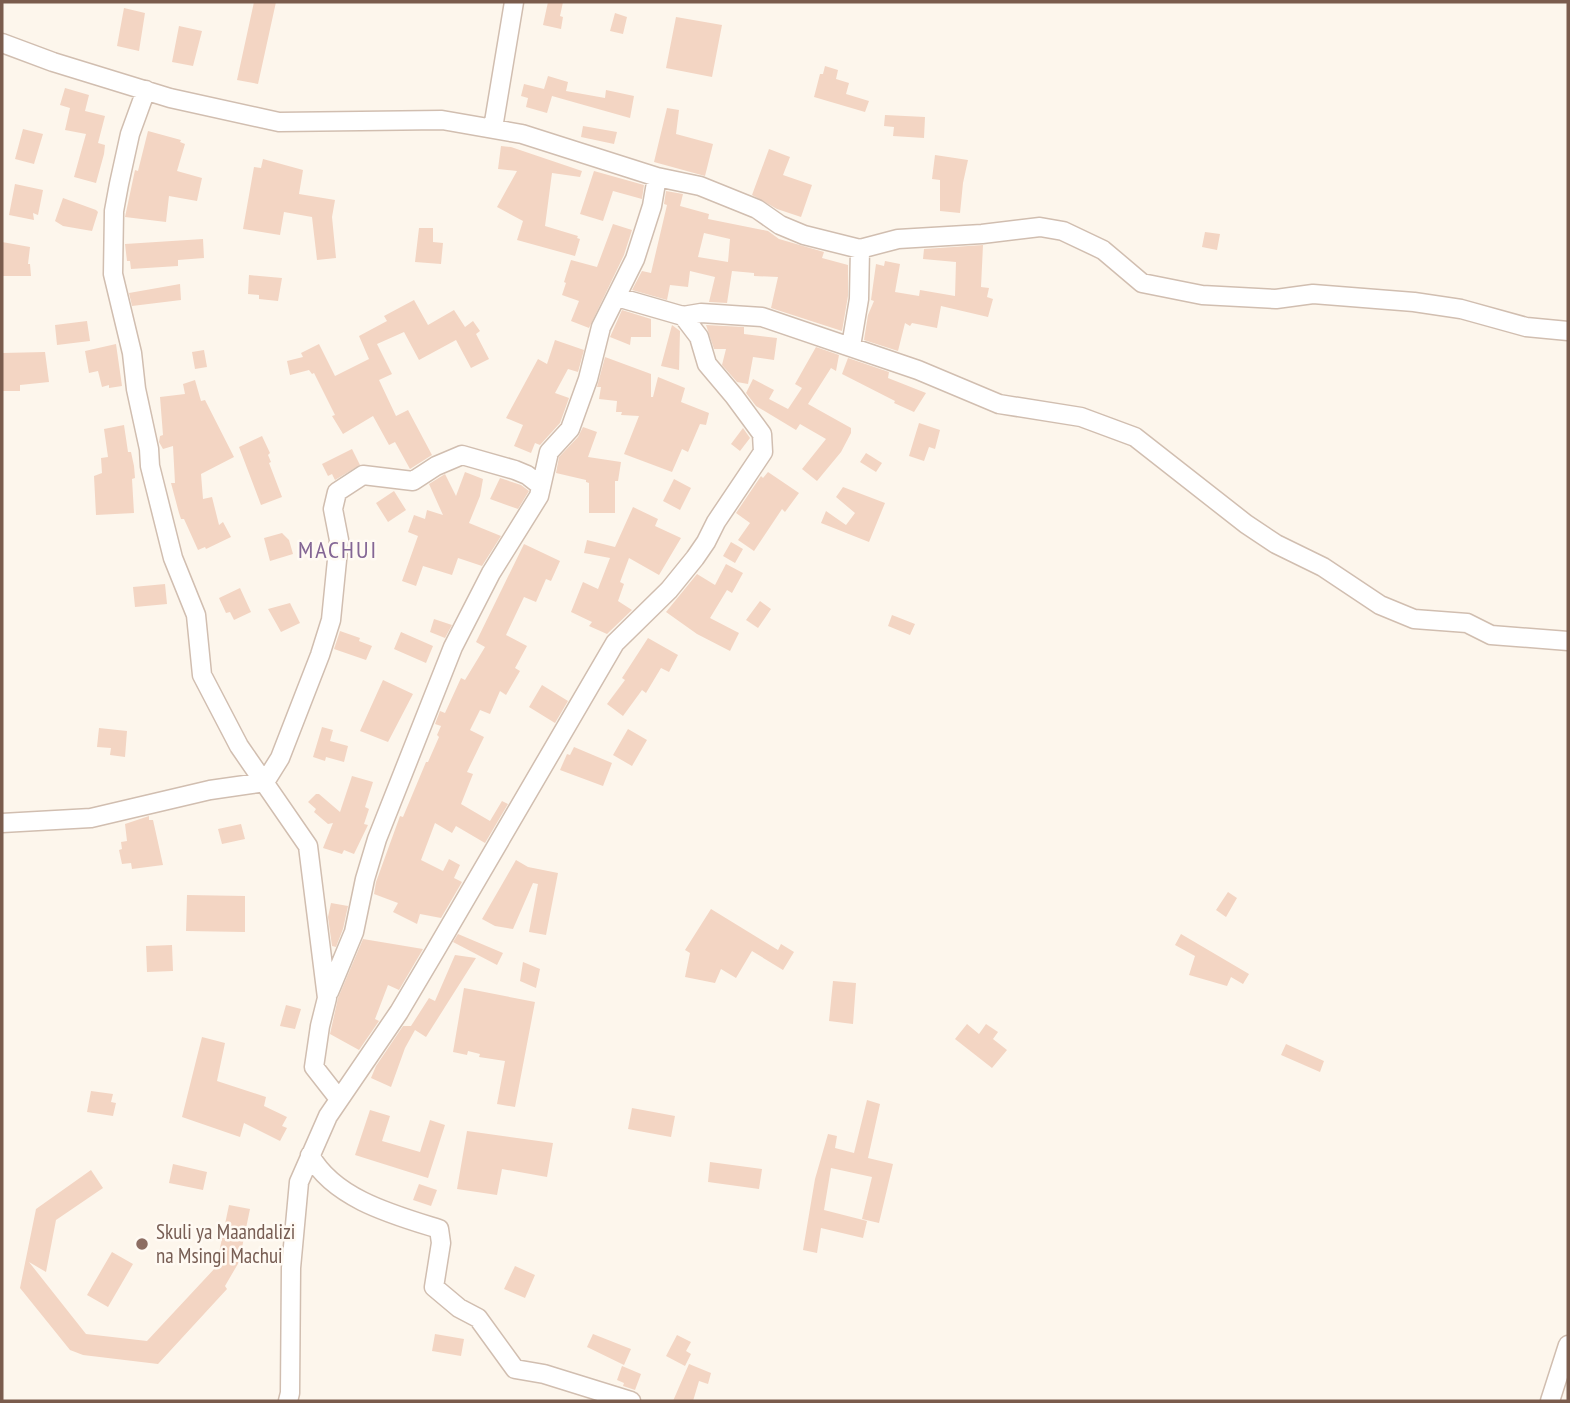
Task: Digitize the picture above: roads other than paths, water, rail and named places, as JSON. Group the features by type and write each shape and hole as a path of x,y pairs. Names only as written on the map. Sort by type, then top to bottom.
{"street":[{"path":"493,128 514,2"},
{"path":"2,43 53,62 146,90 279,122 442,120 522,134 657,177 700,186 757,209 780,225 804,235 860,249 898,239 1040,228 1063,231 1103,250 1142,283 1202,295 1276,299 1313,294 1414,302 1461,309 1526,327 1568,331"},
{"path":"146,90 130,134 119,184 112,241 113,274 132,353 150,466 173,558 196,615 202,675 239,746 265,782 273,799 308,846 327,998"},
{"path":"339,1099 314,1068 320,1026 327,998 354,932 377,839 453,648 496,565 539,496 549,452 570,429 588,379 601,327 635,259 652,206 657,177"},
{"path":"851,346 859,299 860,249"},
{"path":"617,297 682,316 701,313 762,317 918,370 999,404 1081,417 1135,437 1246,524 1276,544 1323,567 1380,606 1414,619 1467,624 1491,635 1568,641"},
{"path":"288,1401 292,1256 299,1182 328,1116 399,1012 615,643 669,590 695,558 763,452 762,434 707,365 699,337 682,316"},
{"path":"2,823 91,818 197,793 265,782 280,758 331,620 339,540 333,509 337,492 363,475 413,481 436,466 462,455 527,475 541,486"},
{"path":"310,1155 331,1182 369,1204 439,1229 442,1243 434,1287 458,1308 478,1318 515,1369 544,1374 631,1401"},
{"path":"1550,1401 1568,1345"}],"place":[{"name":"Skuli ya Maandalizi na Msingi Machui","path":"142,1244"}],"district":[{"name":"MACHUI","path":"338,550"}]}
